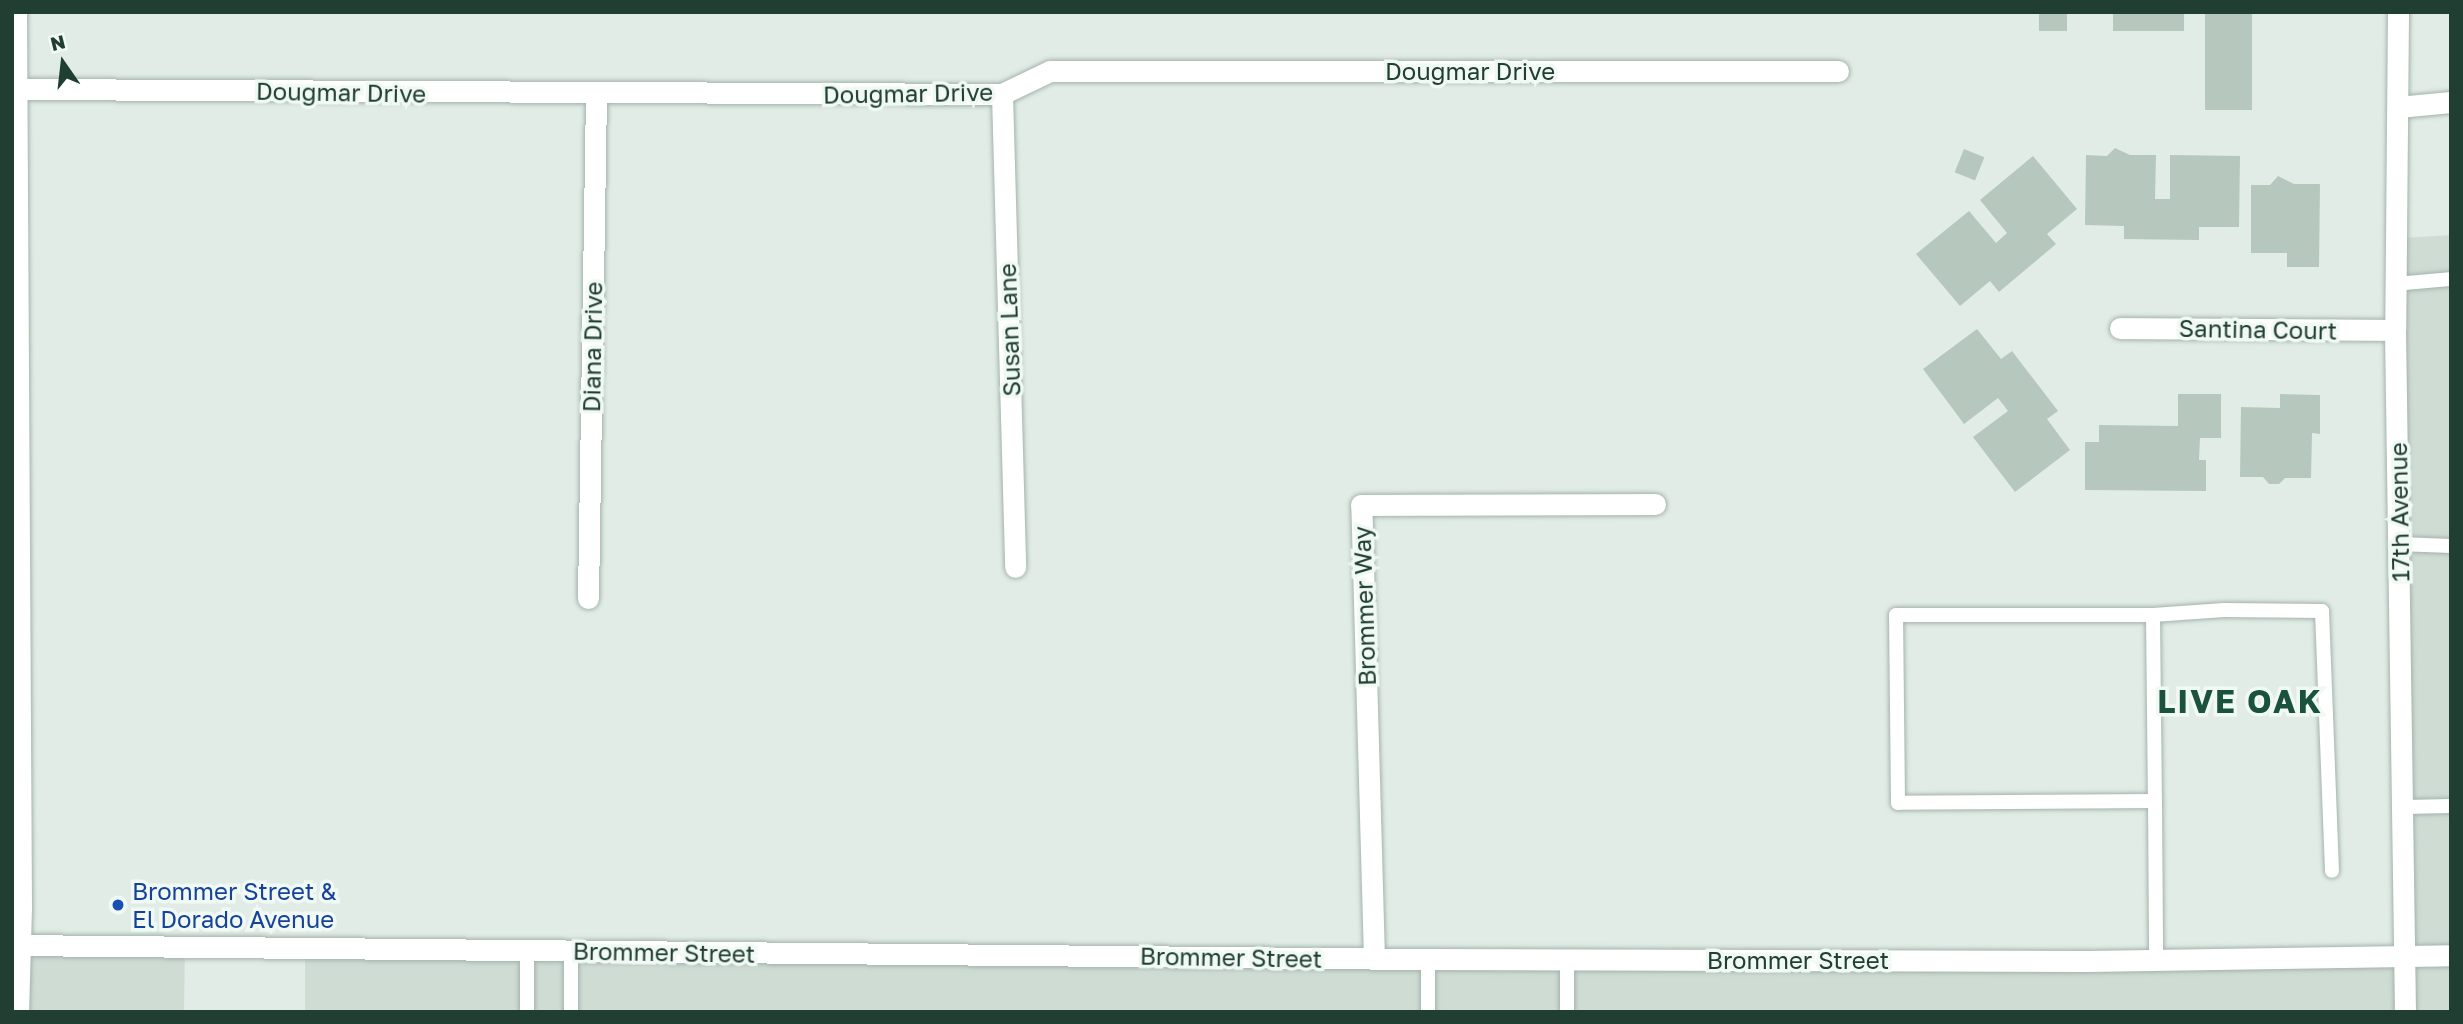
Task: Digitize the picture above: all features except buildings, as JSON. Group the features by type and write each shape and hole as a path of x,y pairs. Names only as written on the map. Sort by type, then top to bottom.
{"street":[{"path":"16,12 14,183 21,907 15,944 18,1012"},
{"name":"17th Avenue","path":"2398,12 2395,330 2405,1012"},
{"name":"Dougmar Drive","path":"15,89 596,95 1002,94 1049,71 1838,71"},
{"name":"Susan Lane","path":"1002,94 1015,567"},
{"name":"Diana Drive","path":"588,598 596,95"},
{"path":"2398,107 2451,102"},
{"name":"Santina Court","path":"2120,328 2395,330"},
{"name":"Brommer Way","path":"1374,959 1361,505 1655,504"},
{"name":"Brommer Street","path":"15,944 1427,960 2156,960 2451,955"}],"lane":[{"path":"2395,284 2451,279"},
{"path":"2399,544 2451,546"},
{"path":"2155,801 1898,803 1896,615 2153,615 2224,610 2322,611 2332,872"},
{"path":"2153,615 2156,960"},
{"path":"2404,807 2451,806"},
{"path":"527,950 527,1012"},
{"path":"570,1012 571,951"},
{"path":"1427,960 1428,1012"},
{"path":"1567,960 1567,1012"}],"shaded area":[{"path":"2451,235 2451,1012 305,1012 305,953 2407,955 2404,238"},
{"path":"21,951 185,954 184,1012 20,1012"}],"place":[{"name":"Brommer Street & El Dorado Avenue","path":"118,905"}],"district":[{"name":"LIVE OAK","path":"2240,701"}]}
